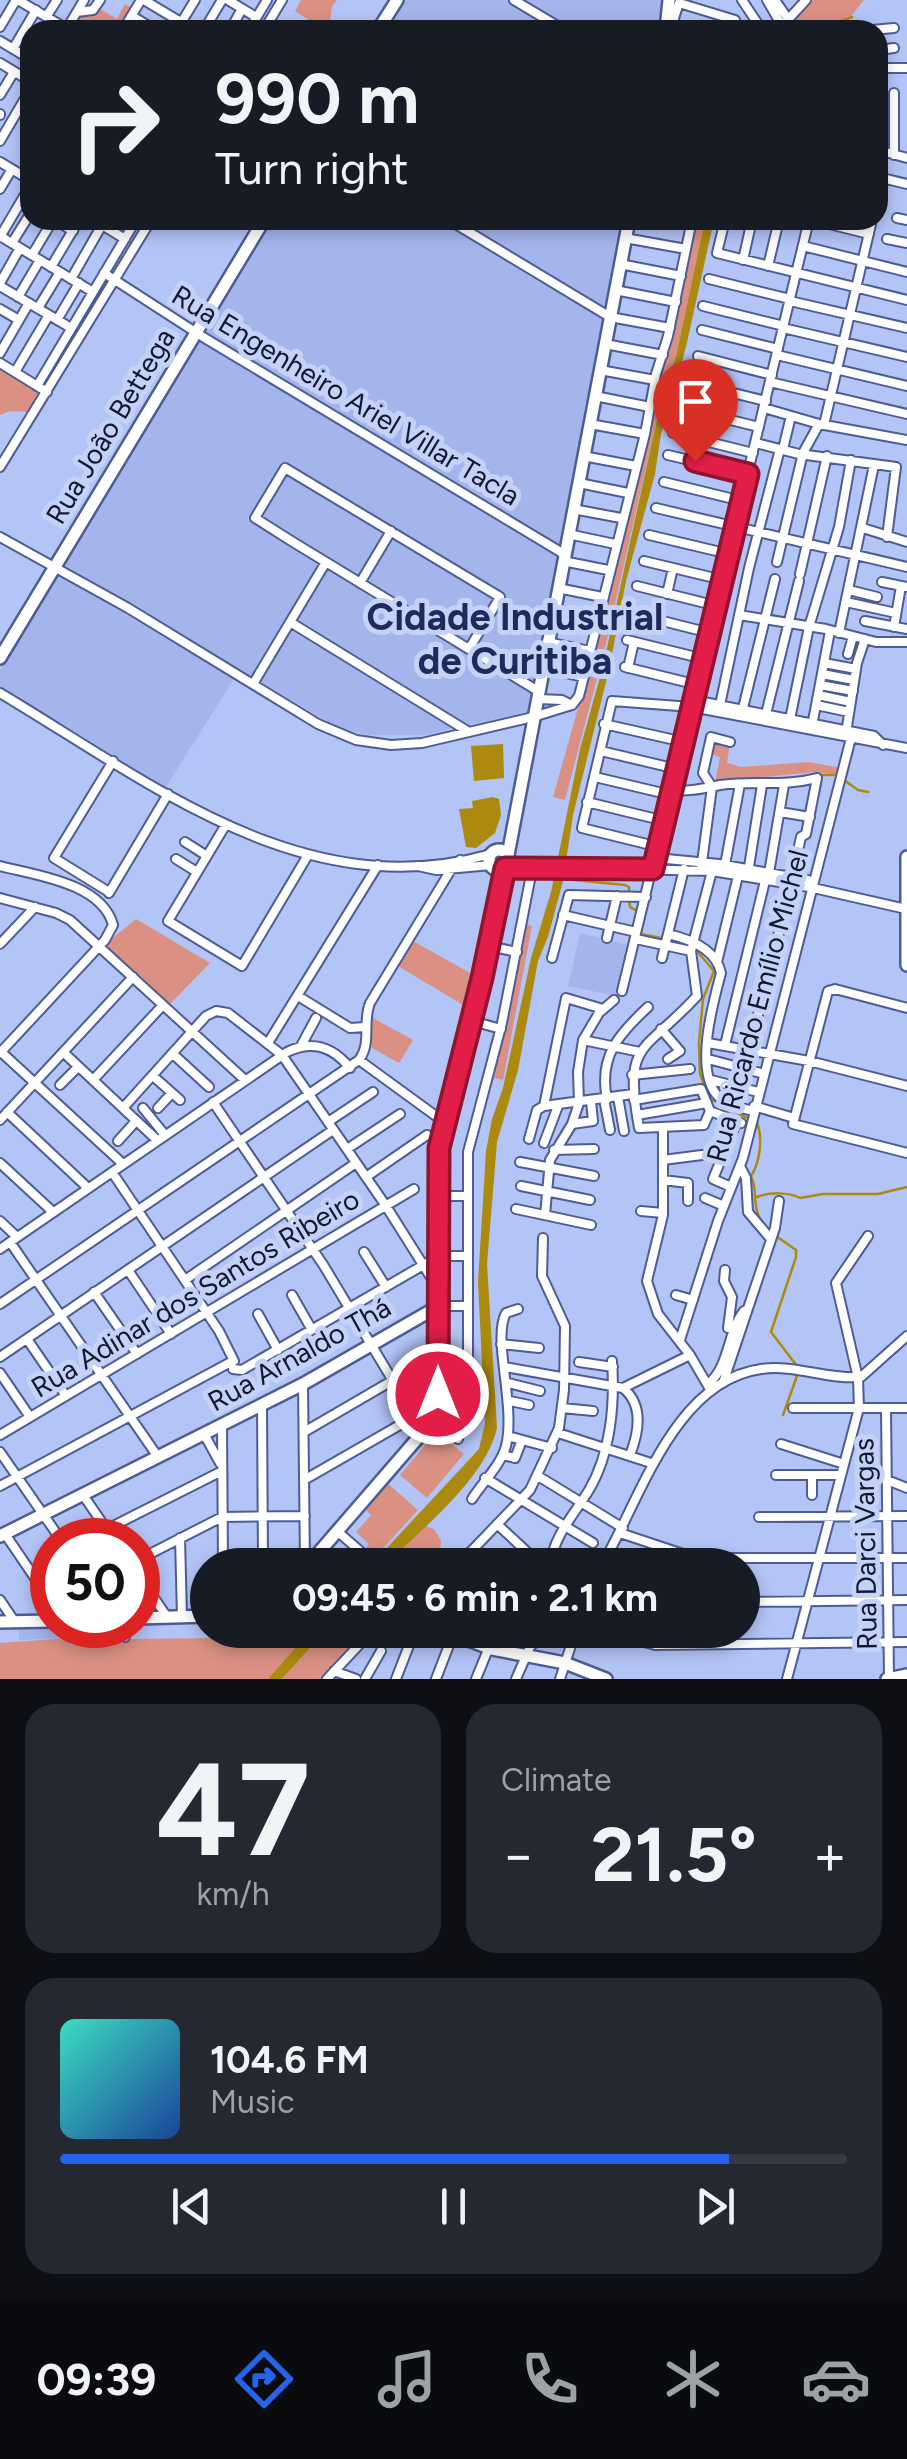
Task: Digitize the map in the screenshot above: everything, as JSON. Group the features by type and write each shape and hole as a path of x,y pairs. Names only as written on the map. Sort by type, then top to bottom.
{"main road":[{"name":"Rua João Bettega","path":"0,658 255,230"},
{"path":"322,1548 423,1432 438,1403 440,1141 489,946 500,890 500,861 533,718 627,230"},
{"name":"Rua João Bettega","path":"0,645 52,566"},
{"path":"907,857 907,965"},
{"name":"Rua Arnaldo Thá","path":"2,1535 303,1384 438,1306"},
{"path":"160,1618 190,1617"},
{"path":"0,1622 30,1622"},
{"path":"488,1648 566,1662 606,1679"},
{"path":"888,1679 907,1675"}],"street":[{"path":"72,20 84,0"},
{"path":"77,12 93,10 100,0"},
{"path":"130,20 143,0 177,20"},
{"path":"162,11 169,0"},
{"path":"254,20 267,0"},
{"path":"514,0 547,20"},
{"path":"788,20 806,0"},
{"path":"0,26 26,3 47,20"},
{"path":"232,3 256,17"},
{"path":"673,20 679,3 734,20"},
{"path":"132,16 136,20"},
{"path":"13,49 20,24"},
{"path":"888,29 894,28"},
{"path":"1,45 20,53"},
{"path":"888,49 894,48"},
{"path":"0,63 20,76"},
{"path":"0,95 14,72"},
{"path":"894,93 894,154"},
{"path":"0,140 20,107"},
{"path":"0,114 12,121"},
{"path":"888,152 907,158"},
{"path":"0,162 20,175"},
{"path":"0,189 12,169"},
{"path":"20,209 0,236 93,292"},
{"path":"0,212 11,219"},
{"path":"23,230 0,284 71,328"},
{"path":"10,315 53,230"},
{"path":"0,353 19,320 34,306 73,230"},
{"path":"15,372 75,281 100,230"},
{"path":"110,230 124,238"},
{"path":"37,386 129,230"},
{"path":"0,467 145,230"},
{"path":"466,230 610,317 670,328"},
{"path":"0,537 318,724 364,742 412,744 533,718 572,705 578,699 584,677 645,434 690,230"},
{"path":"723,230 717,253 907,300"},
{"path":"742,260 750,230"},
{"path":"768,266 777,230"},
{"path":"622,992 808,230"},
{"path":"852,230 869,234"},
{"path":"777,562 803,453 822,424 831,396 870,230"},
{"path":"626,238 686,250"},
{"path":"887,239 907,243"},
{"path":"803,246 907,272"},
{"path":"620,264 681,276"},
{"name":"Rua Engenheiro Ariel Villar Tacla","path":"104,273 564,558 608,570"},
{"path":"710,280 907,328"},
{"path":"615,290 676,302"},
{"path":"704,306 907,357"},
{"path":"0,309 19,320"},
{"path":"702,330 907,386"},
{"path":"605,344 663,355"},
{"path":"698,356 907,414"},
{"path":"0,363 48,392"},
{"path":"600,370 655,380"},
{"path":"692,383 791,416 907,440"},
{"path":"595,396 650,406"},
{"path":"686,409 760,427"},
{"path":"720,705 749,568 791,416"},
{"path":"590,424 645,434"},
{"path":"673,433 753,453"},
{"path":"756,442 896,467 886,537"},
{"path":"668,455 748,474"},
{"path":"583,456 636,466"},
{"path":"766,714 827,456"},
{"path":"790,719 851,460"},
{"path":"812,727 824,663 849,590 874,465"},
{"path":"469,649 500,597 285,468 254,518 537,695 572,705"},
{"path":"578,482 628,493"},
{"path":"664,482 742,501"},
{"path":"573,508 621,518"},
{"path":"656,508 907,567"},
{"path":"863,528 907,542"},
{"path":"360,582 391,532"},
{"path":"568,534 615,544"},
{"path":"650,535 729,554"},
{"path":"644,561 723,580"},
{"path":"253,684 326,562"},
{"path":"667,594 673,568"},
{"path":"742,713 775,578"},
{"path":"882,582 904,586 894,627"},
{"path":"637,586 716,606"},
{"path":"558,588 602,597"},
{"path":"774,590 796,594"},
{"path":"849,590 877,597"},
{"path":"846,602 896,612"},
{"path":"848,654 860,638 868,607"},
{"path":"631,613 736,629"},
{"path":"739,614 860,638 907,642"},
{"path":"552,615 596,624"},
{"path":"865,621 907,630"},
{"path":"290,622 470,732"},
{"name":"Rua Ricardo Emílio Michel","path":"680,1340 740,1166 813,890 848,735 860,638"},
{"path":"698,685 626,668 631,641 704,659"},
{"path":"547,642 590,650"},
{"path":"824,663 856,669"},
{"path":"542,668 584,677"},
{"path":"822,674 854,680"},
{"path":"820,684 852,691"},
{"path":"0,694 224,826 260,842 308,855 378,865 460,860 546,867 684,869 725,865 744,874"},
{"path":"818,695 851,702"},
{"path":"659,847 582,828 612,700 720,705 812,727"},
{"path":"693,703 907,748"},
{"path":"816,706 849,712"},
{"path":"604,724 684,742"},
{"path":"702,866 712,787 703,774 711,738 730,742"},
{"path":"601,751 677,769"},
{"path":"109,892 54,858 112,761"},
{"path":"594,777 672,792 740,784 784,785 817,778 806,835 776,833"},
{"path":"725,865 740,784"},
{"path":"725,1045 767,877 784,785"},
{"path":"717,962 744,874 762,786"},
{"path":"101,905 168,794"},
{"path":"587,802 665,821"},
{"path":"780,812 810,817"},
{"path":"224,826 168,922 242,966 308,855"},
{"path":"750,1050 801,837"},
{"path":"185,842 207,856"},
{"path":"176,858 197,872"},
{"path":"656,858 712,871 791,881 813,890 906,909"},
{"path":"0,1304 359,1060 366,1047 372,999 460,860"},
{"path":"414,864 432,870 500,861"},
{"path":"268,1043 378,865"},
{"path":"0,866 69,886 101,905 112,917 113,928 100,946 0,1052 122,1164"},
{"path":"662,958 684,869"},
{"path":"529,1139 536,1110 544,1106 558,1106 618,1097 634,1097 701,1089 708,1107 704,1125 639,1128 636,1115 634,1097 632,1075 640,1052 698,996 692,946 712,871"},
{"path":"458,1439 467,1402 469,1144 501,1029 530,880"},
{"path":"791,881 808,880"},
{"path":"552,958 570,894 646,897"},
{"path":"607,938 617,896"},
{"path":"0,898 66,917 245,1080"},
{"path":"0,944 36,908"},
{"path":"563,915 636,936 692,946 717,962 721,971 708,1043 716,1094 752,1116 793,1121 907,1153"},
{"path":"489,946 517,952"},
{"path":"88,1188 3,1116 133,977"},
{"path":"793,1121 830,989 907,1008"},
{"path":"298,996 350,1028 366,1027"},
{"path":"544,1106 566,998 603,1010"},
{"path":"544,1215 548,1168 579,1103 583,1040 614,1000"},
{"path":"93,1080 164,1005"},
{"path":"610,1130 605,1077 613,1046 619,1034 648,1007"},
{"path":"123,1108 206,1016 224,1011 282,1055 386,1206 438,1290"},
{"path":"300,1046 316,1018"},
{"path":"472,1021 501,1029"},
{"path":"661,1030 680,1051 668,1059"},
{"path":"583,1040 640,1052"},
{"path":"708,1043 809,1061 907,1086"},
{"path":"0,1248 282,1055 300,1046 327,1048 350,1068"},
{"path":"63,1052 136,1121 161,1138"},
{"path":"173,1054 209,1088"},
{"path":"359,1060 440,1119"},
{"path":"708,1060 764,1074"},
{"path":"60,1086 78,1067"},
{"path":"632,1075 690,1070"},
{"path":"153,1076 180,1100"},
{"path":"711,1080 758,1092"},
{"path":"0,1356 264,1177 373,1092"},
{"path":"158,1108 172,1093"},
{"path":"618,1097 624,1132"},
{"path":"572,1124 592,1122 591,1101"},
{"path":"213,1102 313,1249 423,1432"},
{"path":"544,1143 558,1106"},
{"path":"636,1115 708,1107 737,1121 752,1116"},
{"path":"142,1108 158,1122 161,1138"},
{"path":"347,1149 400,1114"},
{"path":"118,1141 136,1121"},
{"path":"731,1187 713,1180 737,1121"},
{"path":"663,1127 664,1213 647,1281 658,1314 710,1387"},
{"path":"366,1176 428,1135"},
{"path":"554,1150 594,1149"},
{"path":"663,1160 702,1155"},
{"path":"520,1162 594,1176"},
{"path":"0,1163 53,1212"},
{"path":"185,1280 356,1163"},
{"path":"740,1166 746,1178 744,1199 748,1212 770,1238"},
{"path":"112,1172 207,1312 232,1364"},
{"path":"664,1180 688,1183 688,1202"},
{"path":"521,1186 590,1200"},
{"name":"Rua Adinar dos Santos Ribeiro","path":"0,1435 414,1190"},
{"path":"439,1196 467,1196"},
{"path":"705,1198 724,1206"},
{"path":"723,1383 775,1228 778,1201"},
{"path":"516,1209 591,1224"},
{"path":"642,1210 664,1213"},
{"path":"0,1220 36,1280 158,1457"},
{"path":"787,1679 858,1408 836,1284 868,1236"},
{"path":"474,1548 522,1500 558,1433 565,1326 542,1276 543,1238"},
{"path":"364,1252 386,1287"},
{"path":"0,1486 232,1364 278,1350 438,1256 467,1256"},
{"path":"128,1270 171,1334"},
{"path":"725,1270 724,1281 732,1296 730,1343"},
{"path":"94,1292 136,1354"},
{"path":"676,1294 693,1300"},
{"path":"292,1295 312,1330"},
{"path":"438,1306 467,1306"},
{"path":"612,1548 652,1463 710,1387 724,1361 735,1323 747,1307"},
{"path":"472,1499 503,1454 508,1436 510,1401 501,1344 502,1318 518,1310"},
{"path":"258,1314 278,1350"},
{"path":"710,1387 752,1370 774,1368 854,1378 870,1372 907,1336"},
{"path":"26,1338 66,1396"},
{"path":"501,1344 539,1348"},
{"path":"304,1432 438,1354 468,1356"},
{"path":"618,1386 690,1354"},
{"path":"554,1548 592,1483 618,1386 612,1364 579,1362"},
{"path":"506,1367 618,1386 630,1393 639,1418 630,1455"},
{"path":"0,1373 30,1417"},
{"path":"508,1383 540,1391"},
{"path":"303,1384 306,1548"},
{"path":"510,1401 528,1405"},
{"path":"304,1480 438,1403 467,1402"},
{"path":"262,1405 264,1548"},
{"path":"562,1408 593,1411"},
{"path":"793,1408 907,1408"},
{"name":"Rua Darci Vargas","path":"886,1408 888,1679"},
{"path":"510,1418 521,1420"},
{"path":"222,1425 223,1548"},
{"path":"558,1433 652,1463"},
{"path":"204,1434 222,1469"},
{"path":"508,1436 552,1448"},
{"path":"503,1454 515,1458 522,1440"},
{"path":"782,1444 844,1464"},
{"path":"0,1452 45,1518"},
{"path":"130,1518 222,1469"},
{"path":"776,1475 841,1475"},
{"path":"812,1475 812,1495"},
{"path":"538,1476 622,1531 695,1558 907,1558"},
{"path":"485,1478 593,1543"},
{"path":"887,1480 907,1488"},
{"path":"83,1494 99,1518"},
{"path":"160,1548 222,1517 305,1516"},
{"path":"759,1517 907,1516"},
{"path":"497,1524 523,1548"},
{"path":"337,1531 356,1548"},
{"path":"2,1535 30,1573"},
{"path":"180,1538 182,1617"},
{"path":"0,1600 15,1622"},
{"path":"760,1602 907,1600"},
{"path":"160,1607 167,1618"},
{"path":"760,1643 907,1642"},
{"path":"326,1679 356,1648"},
{"path":"396,1679 408,1648"},
{"path":"436,1679 445,1648"},
{"path":"476,1679 488,1648"},
{"path":"516,1679 532,1648"},
{"path":"560,1679 570,1648"},
{"path":"365,1679 382,1650"},
{"path":"334,1671 356,1679"}],"shaded area":[{"path":"301,0 337,0 330,20 309,20 295,11"},
{"path":"404,0 663,0 662,20 391,20"},
{"path":"809,0 864,0 848,20 791,20"},
{"path":"125,4 134,9 127,20 74,20 77,14 97,7 117,19"},
{"path":"264,230 623,230 530,711 424,735 368,735 335,726 240,669 166,787 0,690 0,670"},
{"path":"692,230 703,230 676,357 659,410 606,644 565,800 553,797 580,701"},
{"path":"703,230 712,230 626,581 609,670 573,815 563,881 538,961 518,1070 497,1142 487,1264 497,1428 480,1465 451,1502 403,1548 387,1548 479,1449 485,1423 478,1282 486,1151 531,958 551,892 659,410 676,357"},
{"path":"0,367 43,392 31,412 10,411 0,415"},
{"path":"712,739 730,743 727,763 741,767 809,762 841,768 839,775 815,772 715,782 720,757 709,753"},
{"path":"503,744 504,778 474,781 471,746"},
{"path":"499,799 501,815 495,833 476,848 466,847 459,809 473,808 472,801"},
{"path":"136,919 210,963 169,1005 104,945"},
{"path":"524,924 532,926 503,1080 489,1077"},
{"path":"580,933 629,945 616,996 568,986"},
{"path":"413,941 470,973 475,981 468,1008 398,966"},
{"path":"371,1017 413,1040 399,1063 372,1048"},
{"path":"437,1431 464,1454 427,1498 400,1475"},
{"path":"385,1481 418,1510 383,1548 366,1548 369,1544 356,1532 371,1515 362,1506"},
{"path":"425,1526 434,1529 441,1541 440,1548 402,1548"},
{"path":"19,1626 30,1626 30,1640 19,1640"},
{"path":"190,1638 190,1648 295,1648 268,1679 0,1679 0,1643 30,1641 30,1648 160,1648 160,1639"},
{"path":"295,1648 310,1648 282,1679 268,1679"},
{"path":"310,1648 352,1648 323,1679 282,1679"}],"waterway":[{"path":"845,20 852,17"},
{"path":"820,775 834,775"},
{"path":"772,778 783,779"},
{"path":"844,780 868,792"},
{"path":"564,879 625,885 629,893"},
{"path":"629,899 630,907 637,911"},
{"path":"642,923 641,934 685,943"},
{"path":"696,950 714,971 703,999 700,1074 709,1098 749,1119"},
{"path":"757,1123 760,1150 751,1176 760,1219"},
{"path":"757,1197 779,1193 800,1198 878,1194 907,1187"},
{"path":"776,1236 796,1250 796,1257 771,1332 797,1366"},
{"path":"783,1415 797,1376"}],"district":[{"name":"Cidade Industrial de Curitiba","path":"515,639"}],"route":[{"path":"438,1394 439,1148 467,1043 505,868 653,869 748,474 695,461"}]}
